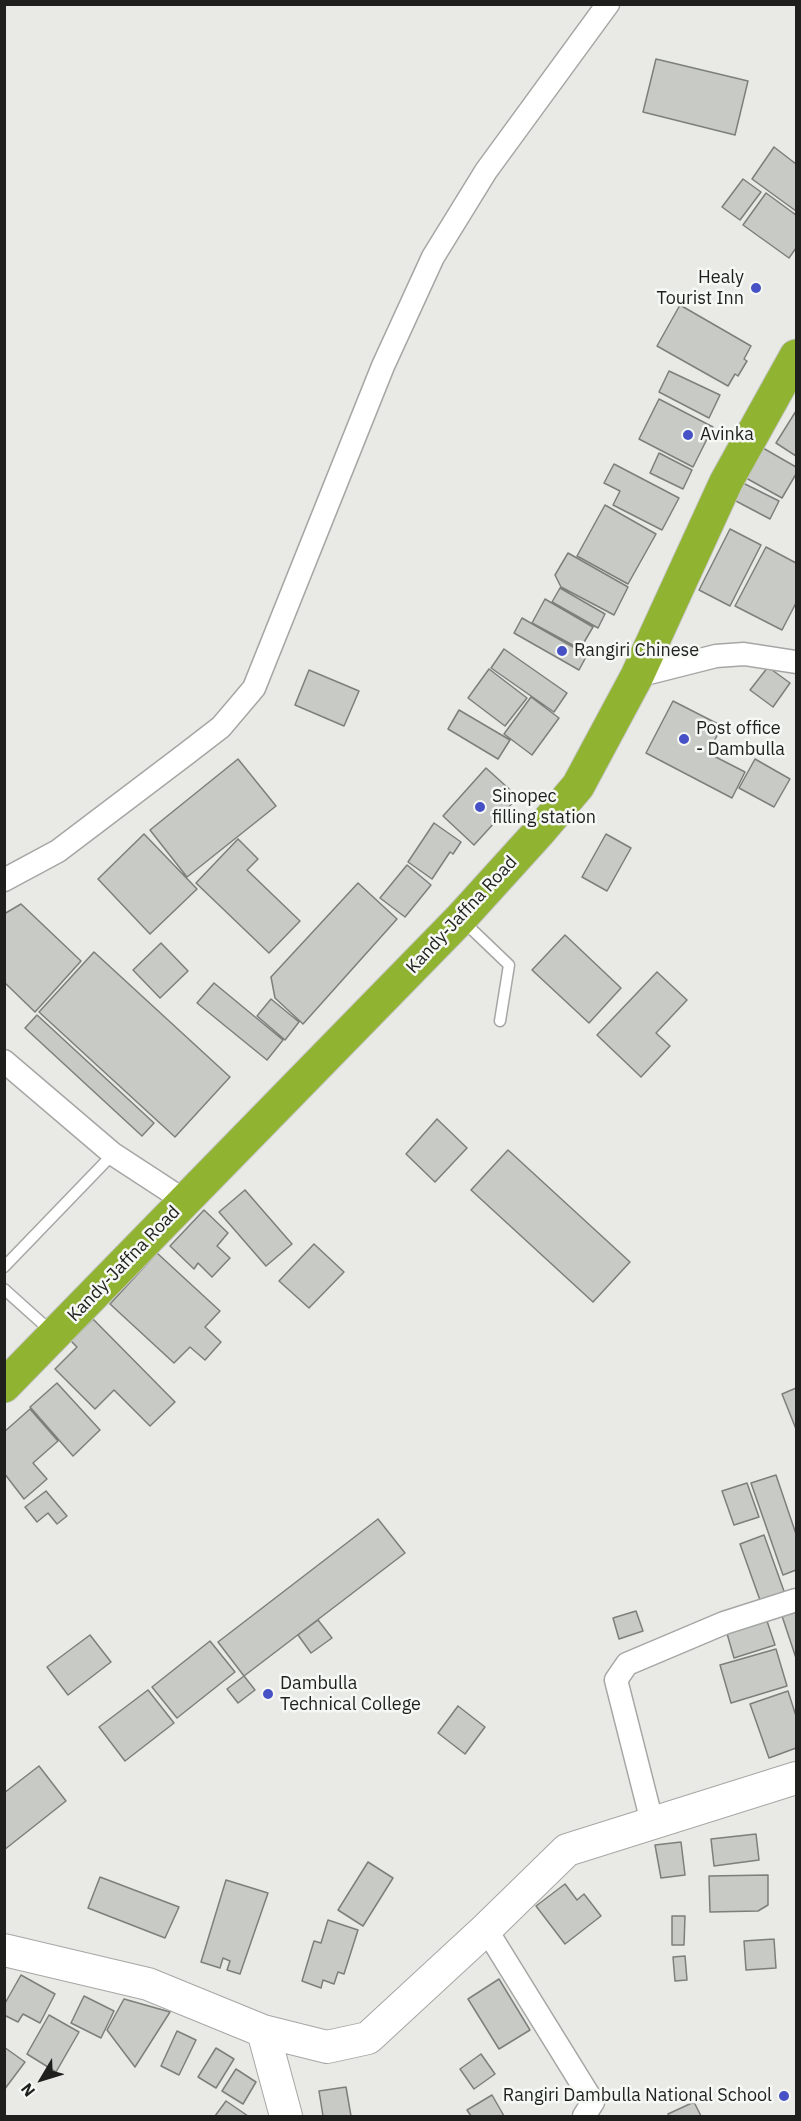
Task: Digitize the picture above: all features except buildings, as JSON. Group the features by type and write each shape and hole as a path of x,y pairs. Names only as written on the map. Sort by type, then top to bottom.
{"highway":[{"name":"Kandy-Jaffna Road","path":"4,1386 461,918 578,786 637,676 726,482 796,356"}],"street":[{"path":"4,880 58,850 186,754 221,727 254,688 383,366 433,257 486,171 608,4"},
{"path":"637,676 716,656 744,654 796,662"},
{"path":"4,1062 113,1154 184,1202"},
{"path":"652,1822 616,1680 627,1664 724,1623 796,1600"},
{"path":"4,1950 148,1984 263,2031 327,2048 368,2038 486,1929 567,1850 796,1778"},
{"path":"486,1929 593,2102 584,2116"},
{"path":"263,2031 285,2116"}],"lane":[{"path":"461,918 509,965 500,1022"},
{"path":"4,1267 113,1154"},
{"path":"4,1289 55,1335"}],"place":[{"name":"Healy Tourist Inn","path":"756,288"},
{"name":"Avinka","path":"688,435"},
{"name":"Rangiri Chinese","path":"562,651"},
{"name":"Post office - Dambulla","path":"684,739"},
{"name":"Sinopec filling station","path":"480,807"},
{"name":"Dambulla Technical College","path":"268,1694"},
{"name":"Rangiri Dambulla National School","path":"784,2096"}]}
